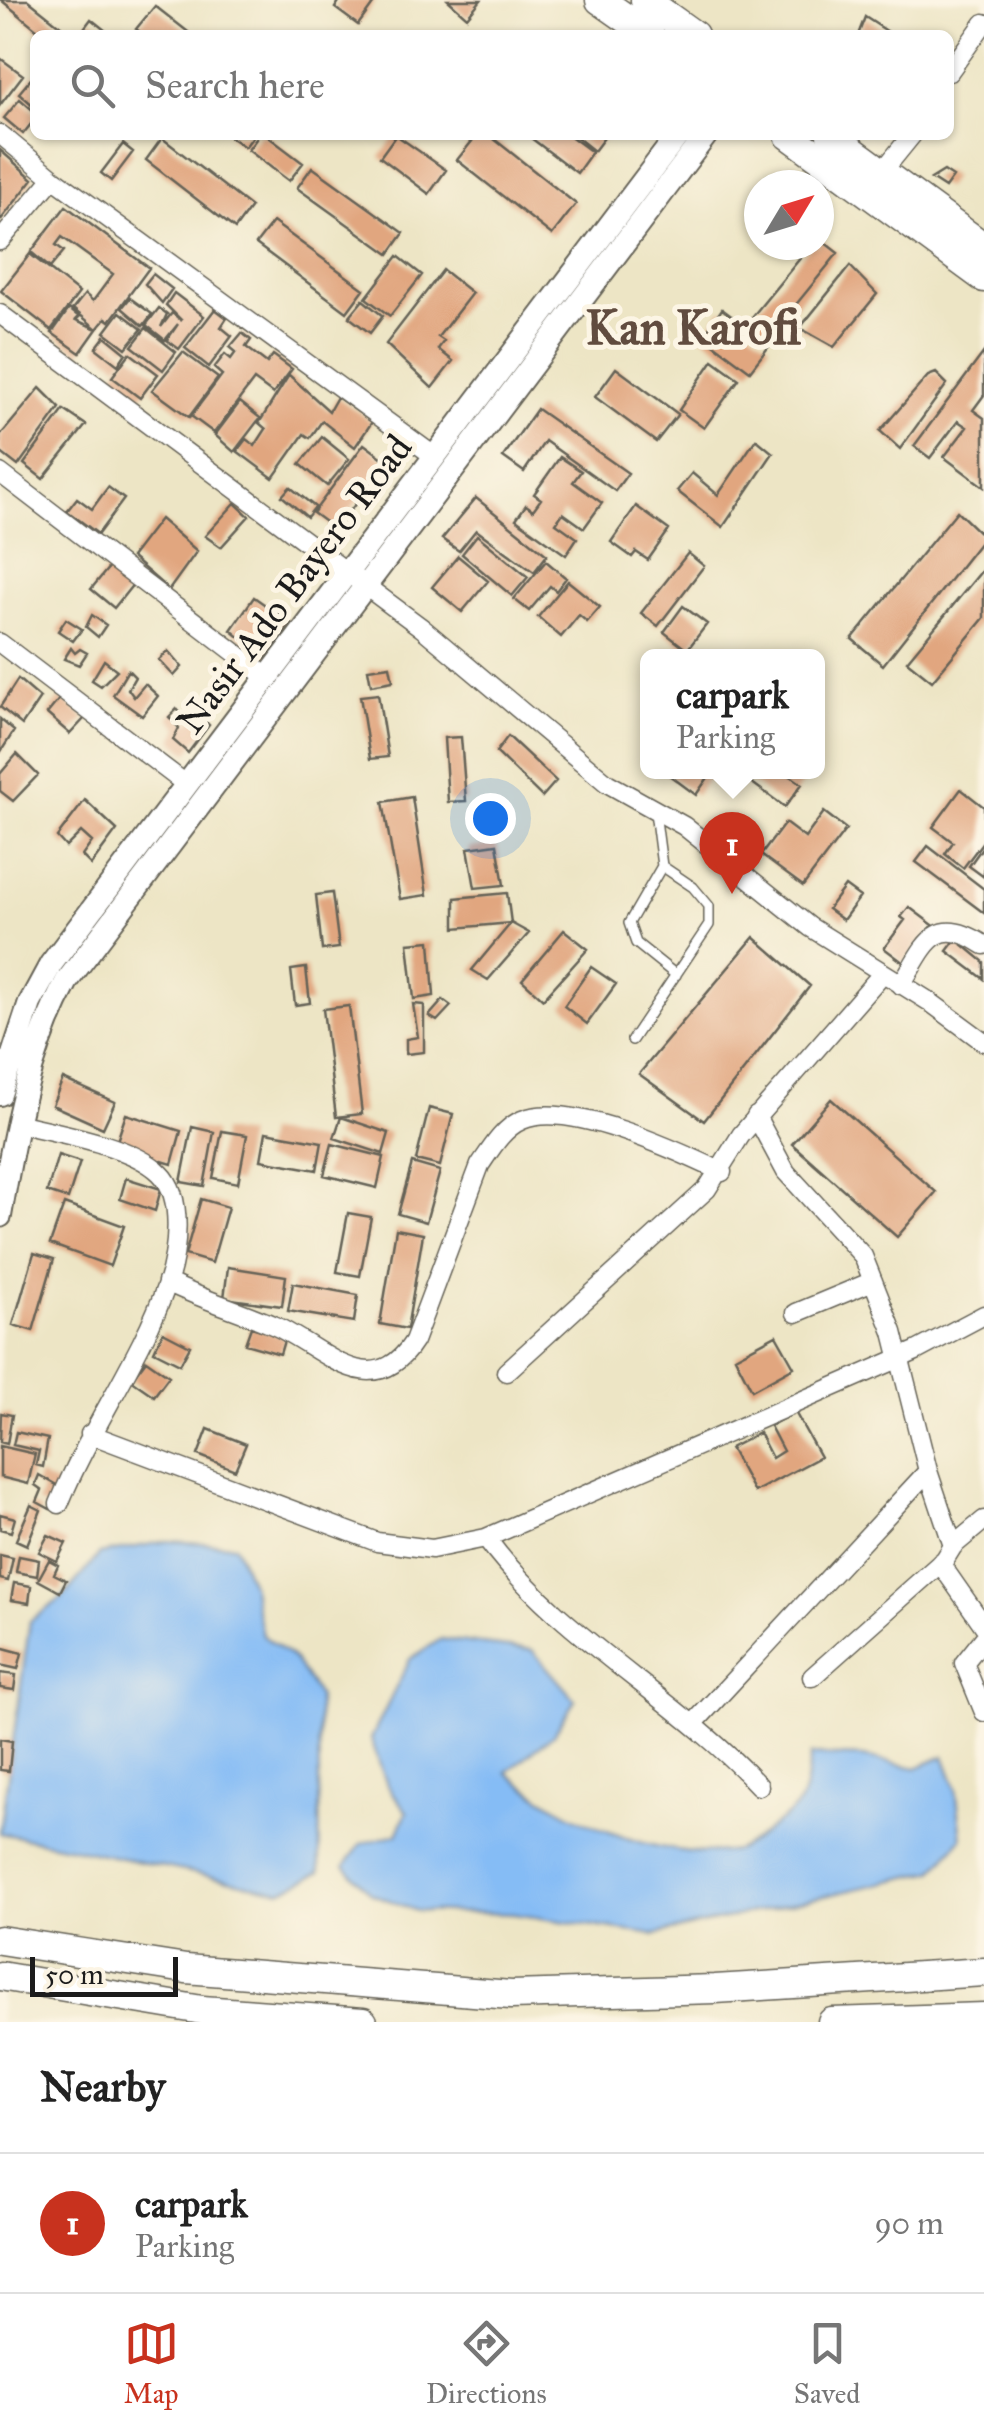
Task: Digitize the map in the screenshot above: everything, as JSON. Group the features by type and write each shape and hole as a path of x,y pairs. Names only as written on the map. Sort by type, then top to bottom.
{"main road":[{"path":"600,0 643,30"},
{"path":"644,0 687,30"},
{"path":"796,140 984,278"},
{"path":"839,140 980,235"},
{"path":"0,1940 186,1969 526,2008 715,1989 984,1972"},
{"path":"52,1986 58,1950"},
{"path":"0,1976 202,2010 362,2022"},
{"path":"832,2022 984,2018"}],"street":[{"path":"954,65 984,23"},
{"path":"0,134 52,178 434,456"},
{"name":"Nasir Ado Bayero Road","path":"0,1094 30,1003 51,964 268,677 356,578 434,456 674,140"},
{"path":"0,1216 16,1122 37,1048 67,980 356,578 702,140"},
{"path":"882,172 908,140"},
{"path":"0,240 52,178"},
{"path":"0,314 356,578 626,797 684,826 810,926 984,1042"},
{"path":"0,474 268,677"},
{"path":"0,643 187,784"},
{"path":"901,985 928,940 941,931 956,931 984,945"},
{"path":"506,1372 722,1172 730,1150 756,1116 882,974"},
{"path":"168,1282 221,1308 280,1328 350,1368 376,1370 406,1354 414,1341 480,1165 496,1141 522,1120 542,1115 604,1125 722,1172"},
{"path":"756,1116 786,1172 853,1241 873,1281 953,1546"},
{"path":"16,1122 130,1156 163,1176 175,1206 168,1282 90,1434 59,1504"},
{"path":"796,1313 873,1281"},
{"path":"90,1434 378,1542 432,1549 486,1538 984,1315"},
{"path":"695,1722 928,1471"},
{"path":"812,1677 984,1520"},
{"path":"486,1538 534,1594 695,1722 758,1786"},
{"path":"940,1564 984,1626"},
{"path":"984,1638 964,1663 984,1712"}],"lane":[{"path":"656,812 662,866 628,923 636,943 676,974"},
{"path":"632,1040 709,925 709,906 693,887 662,866"}],"water":[{"path":"167,1541 235,1545 251,1584 262,1635 293,1658 318,1696 320,1872 281,1891 0,1833 30,1621 62,1598 100,1554"},
{"path":"441,1639 532,1650 575,1700 554,1734 507,1772 554,1806 613,1833 676,1850 734,1851 797,1806 805,1789 811,1755 863,1757 917,1768 944,1756 956,1788 962,1838 934,1871 654,1935 514,1914 417,1911 372,1894 345,1866 361,1844 397,1834 407,1812 387,1785 371,1739 410,1659"}],"building":[{"path":"1,0 28,0 66,30 38,30"},
{"path":"340,0 376,0 358,25 335,8"},
{"path":"448,0 481,0 467,17"},
{"path":"155,6 186,30 137,30"},
{"path":"865,17 885,30 860,30"},
{"path":"91,19 105,30 83,30"},
{"path":"0,58 23,75 0,105"},
{"path":"30,80 30,103 19,93"},
{"path":"20,99 30,108 30,125 23,134 4,118"},
{"path":"165,140 251,207 235,229 146,160"},
{"path":"255,140 273,140 303,163 289,181 248,150"},
{"path":"392,140 403,140 446,170 429,194 380,157"},
{"path":"473,140 495,140 576,204 552,235 457,160"},
{"path":"534,140 576,140 592,152 577,173"},
{"path":"580,140 602,140 594,151"},
{"path":"123,144 133,152 111,181 101,173"},
{"path":"0,150 33,179 0,221"},
{"path":"312,167 404,233 389,254 297,188"},
{"path":"944,171 953,177 945,188 931,179"},
{"path":"66,206 149,268 110,321 106,318 97,329 73,309 85,294 93,301 113,274 62,237 56,245 64,251 50,268 31,252"},
{"path":"273,222 364,289 347,312 256,244"},
{"path":"30,254 79,293 51,330 1,291"},
{"path":"398,256 422,275 390,316 366,298"},
{"path":"799,260 832,260 772,334 752,317"},
{"path":"850,266 877,294 834,347 800,328"},
{"path":"443,270 472,293 438,337 444,341 438,349 453,361 432,388 386,344"},
{"path":"153,274 172,289 162,303 145,284"},
{"path":"174,293 204,316 179,349 167,340 178,324 165,340 146,325 159,308 167,314 161,327 172,313 182,321 166,305"},
{"path":"130,298 152,314 143,326 122,308"},
{"path":"363,300 383,316 370,333 349,317"},
{"path":"69,309 79,317 76,320 97,329 80,353 52,333"},
{"path":"215,309 227,318 221,327 232,336 209,367 185,348"},
{"path":"722,309 770,345 750,371 703,336"},
{"path":"120,312 142,329 126,348 105,332"},
{"path":"146,328 176,352 163,370 132,346"},
{"path":"242,333 251,340 246,347 267,363 273,355 292,369 273,394 254,380 214,433 191,416 222,375 214,368 225,354 231,359 236,352 230,347"},
{"path":"105,336 126,353 118,365 96,348"},
{"path":"183,352 218,378 189,417 152,390"},
{"path":"984,352 984,395 973,410 984,418 984,487 944,457 967,427 958,421 930,458 914,446"},
{"path":"130,353 158,374 140,398 112,377"},
{"path":"713,360 739,379 704,428 679,410"},
{"path":"616,368 678,414 656,442 595,397"},
{"path":"936,373 947,384 900,449 880,431 928,376"},
{"path":"289,375 329,411 337,397 372,422 355,447 322,421 310,438 304,434 273,478 237,451 246,439 255,446 266,429 259,423"},
{"path":"40,388 60,408 18,466 0,452 0,436"},
{"path":"240,402 260,418 234,452 215,435"},
{"path":"537,409 628,473 615,491 545,441 524,472 503,457"},
{"path":"64,410 86,425 43,479 24,464"},
{"path":"322,437 349,459 327,486 300,464"},
{"path":"756,439 773,453 723,527 677,491 692,473 718,495"},
{"path":"364,444 387,461 336,530 313,513"},
{"path":"560,457 581,471 573,482 602,503 584,528 563,513 556,523 577,538 566,555 516,519 526,505 533,510 541,499 534,494"},
{"path":"108,487 124,499 98,534 67,511 77,498 92,509"},
{"path":"290,487 315,507 307,517 282,496"},
{"path":"476,498 547,555 534,572 476,530 459,551 442,539"},
{"path":"235,503 249,516 221,547 205,536"},
{"path":"636,506 669,530 648,560 636,552 632,557 611,542"},
{"path":"957,511 984,537 883,665 852,639"},
{"path":"160,519 197,551 169,590 131,557"},
{"path":"477,535 528,577 512,596 462,554"},
{"path":"688,553 704,566 658,626 641,613"},
{"path":"458,556 488,581 462,612 432,587"},
{"path":"546,561 566,578 556,591 550,586 529,611 514,599"},
{"path":"110,566 134,583 114,608 91,589"},
{"path":"984,568 984,618 932,681 907,661"},
{"path":"568,581 600,607 587,622 579,615 561,637 538,617"},
{"path":"254,597 291,623 266,659 231,630"},
{"path":"683,606 707,624 688,649 664,632"},
{"path":"92,615 106,625 98,637 86,627"},
{"path":"66,619 82,629 73,641 58,631"},
{"path":"71,648 75,653 80,649 87,653 79,665 64,659"},
{"path":"168,651 182,667 174,676 159,660"},
{"path":"104,660 117,670 101,686 92,680"},
{"path":"390,666 393,681 371,685 368,669"},
{"path":"128,670 135,677 128,689 134,697 145,684 158,696 142,716 113,695"},
{"path":"18,679 40,698 22,725 0,707"},
{"path":"378,694 388,757 370,759 360,696"},
{"path":"60,698 85,718 70,734 47,714"},
{"path":"177,709 188,723 199,715 209,725 188,753 173,740 179,728 169,717"},
{"path":"0,719 14,731 0,753"},
{"path":"508,736 556,781 542,797 496,752"},
{"path":"461,737 466,801 448,802 444,738"},
{"path":"17,754 38,775 13,801 0,791 0,774"},
{"path":"674,779 707,779 696,795"},
{"path":"747,779 795,779 802,784 785,807"},
{"path":"961,789 984,807 984,840 963,868 945,854 953,842 933,827"},
{"path":"412,797 427,895 400,899 383,802"},
{"path":"85,800 117,830 91,865 82,856 92,842 81,832 66,847 57,837"},
{"path":"824,812 846,829 803,886 761,855 785,823 805,838"},
{"path":"497,844 504,885 475,888 468,848"},
{"path":"984,845 984,877 969,866"},
{"path":"928,846 984,889 984,913 916,862"},
{"path":"845,886 860,897 843,920 828,909"},
{"path":"332,893 339,948 322,950 316,895"},
{"path":"507,893 511,923 455,928 455,898"},
{"path":"909,907 933,925 904,963 884,948 905,920 901,917"},
{"path":"511,923 529,933 488,980 472,970"},
{"path":"564,930 588,949 543,999 522,980"},
{"path":"754,937 810,986 704,1121 639,1074"},
{"path":"956,939 984,962 984,979 947,951"},
{"path":"430,941 434,996 414,999 408,943"},
{"path":"591,967 616,984 587,1024 564,1006"},
{"path":"306,968 310,1003 295,1005 291,970"},
{"path":"443,1000 451,1006 437,1021 429,1016"},
{"path":"413,1004 424,1005 424,1052 406,1054 406,1039 418,1037"},
{"path":"349,1006 362,1114 336,1117 323,1009"},
{"path":"63,1079 115,1102 103,1128 52,1105"},
{"path":"831,1099 936,1192 897,1237 792,1144"},
{"path":"429,1108 453,1114 440,1166 416,1160"},
{"path":"126,1114 181,1131 172,1164 115,1147"},
{"path":"341,1117 389,1133 383,1154 334,1138"},
{"path":"192,1127 214,1132 204,1186 181,1182"},
{"path":"222,1131 247,1135 238,1183 213,1178"},
{"path":"266,1132 322,1142 317,1170 261,1160"},
{"path":"332,1144 384,1157 377,1188 324,1175"},
{"path":"58,1155 80,1162 68,1199 47,1192"},
{"path":"412,1163 440,1171 426,1222 398,1214"},
{"path":"126,1178 161,1189 155,1211 120,1199"},
{"path":"201,1199 228,1207 212,1263 185,1255"},
{"path":"64,1204 124,1226 110,1266 50,1244"},
{"path":"348,1213 371,1217 360,1276 337,1272"},
{"path":"396,1229 423,1234 407,1329 380,1324"},
{"path":"34,1253 54,1259 33,1331 13,1325"},
{"path":"228,1267 286,1276 282,1306 224,1298"},
{"path":"293,1283 358,1295 354,1322 288,1311"},
{"path":"251,1327 285,1337 280,1354 245,1344"},
{"path":"163,1332 190,1346 180,1364 154,1351"},
{"path":"776,1335 794,1367 752,1390 735,1357"},
{"path":"146,1360 169,1376 154,1396 131,1380"},
{"path":"795,1412 820,1457 754,1492 730,1448 759,1433 772,1458 783,1451 770,1426"},
{"path":"1,1413 12,1415 7,1444 0,1442"},
{"path":"208,1429 246,1444 235,1470 198,1455"},
{"path":"16,1432 48,1439 43,1467 36,1465 39,1451 13,1445"},
{"path":"0,1446 35,1454 28,1484 0,1477"},
{"path":"39,1475 60,1487 50,1509 37,1502 42,1490 35,1485"},
{"path":"31,1505 41,1510 27,1545 16,1540"},
{"path":"0,1514 15,1518 11,1532 0,1529"},
{"path":"48,1535 66,1543 57,1561 39,1552"},
{"path":"0,1555 13,1558 8,1581 0,1579"},
{"path":"19,1556 39,1560 37,1576 16,1572"},
{"path":"49,1560 58,1565 54,1574 66,1580 60,1592 38,1580"},
{"path":"14,1583 31,1586 29,1603 11,1600"},
{"path":"0,1647 22,1653 18,1669 0,1665"},
{"path":"0,1673 16,1675 14,1690 0,1688"},
{"path":"0,1739 12,1741 9,1771 0,1770"}],"place":[{"name":"carpark","path":"732,894"}],"district":[{"name":"Kan Karofi","path":"693,327"}]}
